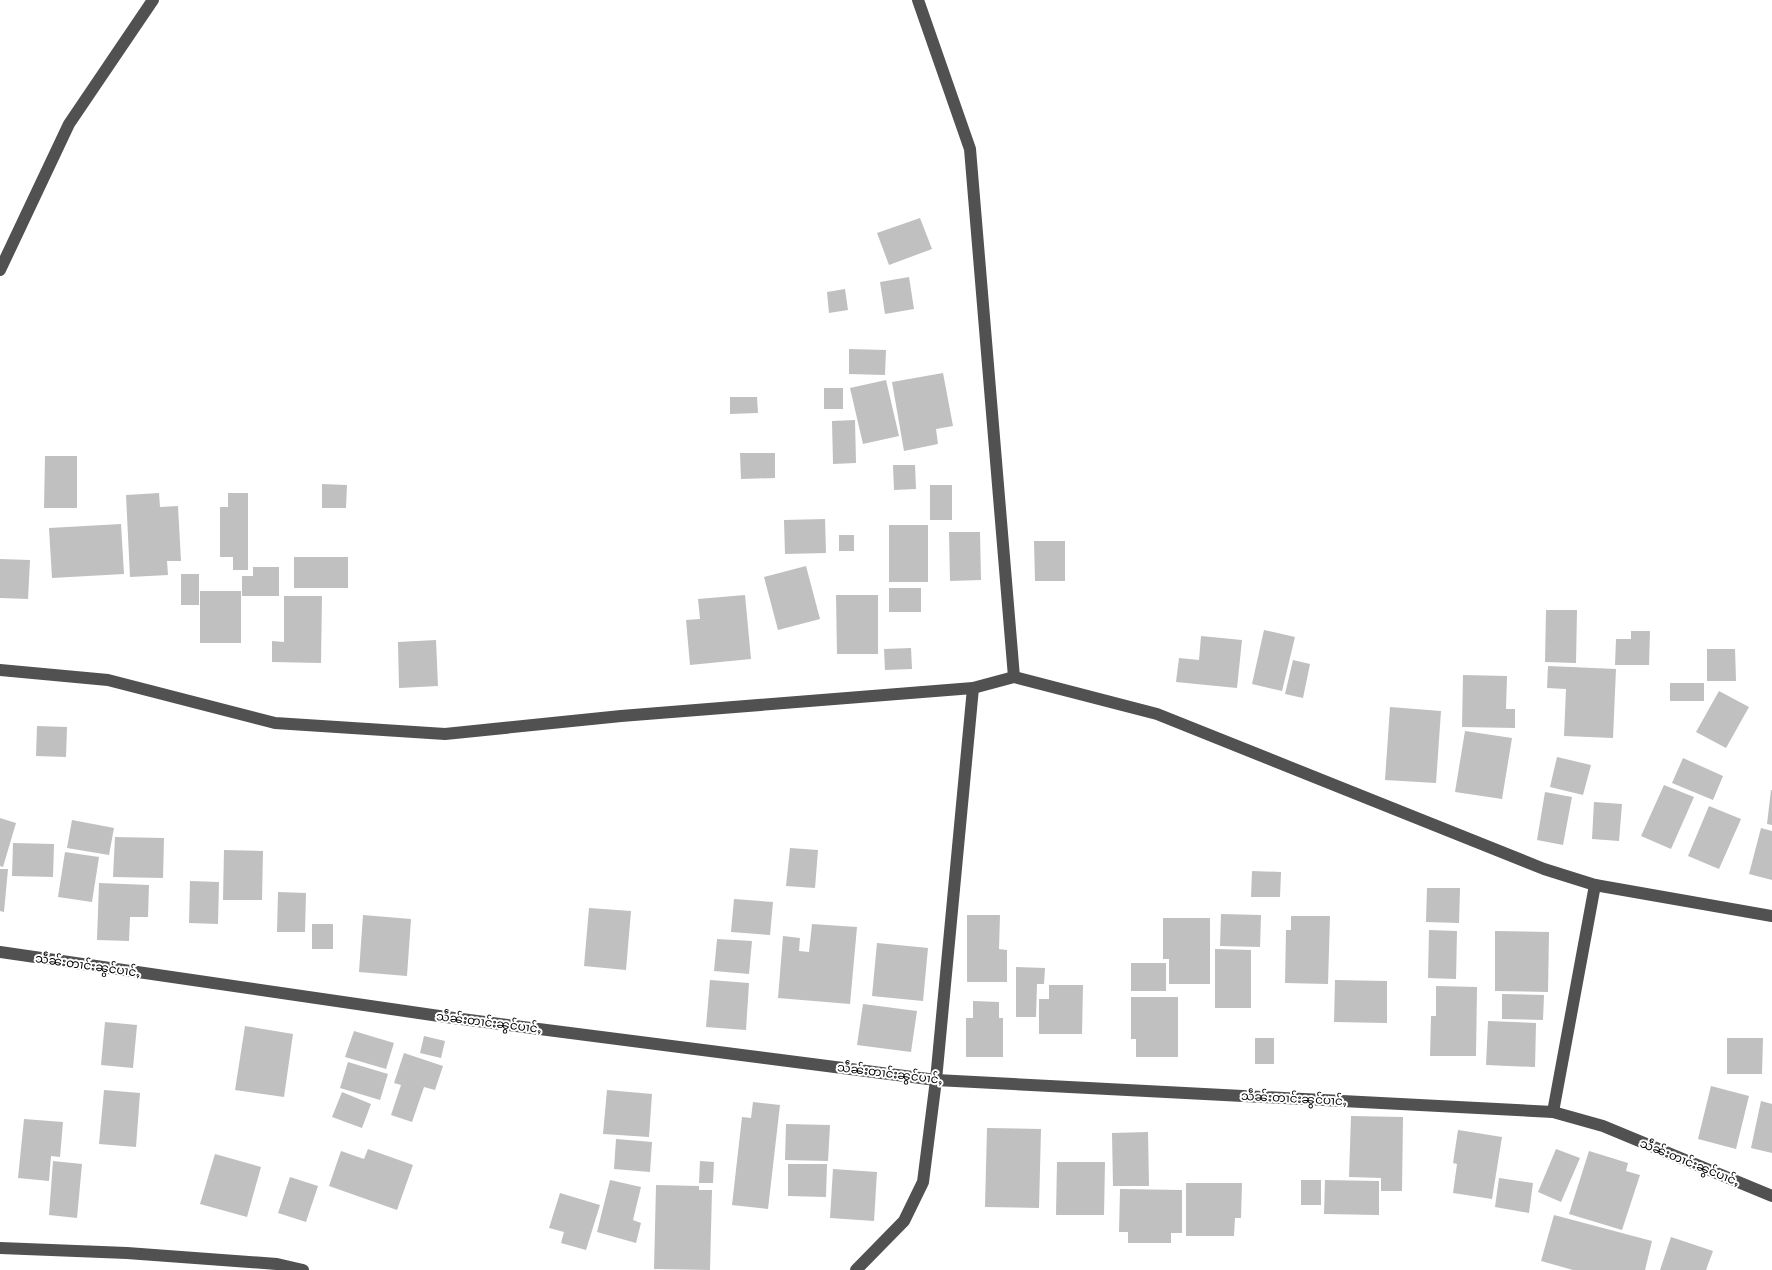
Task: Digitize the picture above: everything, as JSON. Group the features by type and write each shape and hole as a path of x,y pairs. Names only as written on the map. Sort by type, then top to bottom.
{"street":[{"path":"0,270 69,124 153,0"},
{"path":"918,0 970,148 1014,677"},
{"path":"0,670 108,680 275,723 445,734 621,716 973,688 1014,677 1157,714 1544,869 1595,884 1772,916"},
{"path":"856,1270 904,1221 922,1182 936,1080 973,688"},
{"path":"1553,1112 1595,884"},
{"name":"သဵၼ်းတၢင်းၼွင်ပၢင်ႇ","path":"0,952 446,1017 936,1080 1553,1112 1603,1126 1772,1196"},
{"path":"0,1248 128,1252 277,1264 303,1270"}],"building":[{"path":"920,218 932,249 889,265 877,233"},
{"path":"909,277 914,309 885,314 880,282"},
{"path":"845,289 848,310 829,313 827,292"},
{"path":"849,349 886,350 885,375 849,374"},
{"path":"943,373 953,426 936,429 938,444 904,451 892,382"},
{"path":"886,380 899,436 863,444 850,388"},
{"path":"824,388 843,388 843,409 824,409"},
{"path":"730,397 757,397 758,413 730,414"},
{"path":"855,420 856,463 833,464 832,421"},
{"path":"740,453 775,453 775,478 741,479"},
{"path":"45,456 77,456 77,508 44,508"},
{"path":"893,465 915,465 916,489 894,490"},
{"path":"322,484 347,485 346,508 322,508"},
{"path":"930,485 952,485 952,520 930,520"},
{"path":"159,493 160,507 178,506 181,561 167,561 168,575 130,577 126,495"},
{"path":"228,493 248,493 248,570 233,570 233,557 220,557 220,507 228,507"},
{"path":"825,519 826,553 785,554 784,520"},
{"path":"121,524 124,574 52,578 49,528"},
{"path":"889,525 928,525 928,582 889,582"},
{"path":"949,532 980,532 981,580 950,581"},
{"path":"839,535 854,535 854,551 839,551"},
{"path":"1034,541 1065,541 1065,581 1035,581"},
{"path":"294,557 348,557 348,588 294,588"},
{"path":"0,559 30,560 28,599 0,598"},
{"path":"806,566 820,619 778,630 764,577"},
{"path":"253,567 279,567 279,596 242,596 242,576 253,576"},
{"path":"181,574 199,574 199,605 181,605"},
{"path":"889,588 921,588 921,612 889,612"},
{"path":"200,591 241,591 241,643 200,643"},
{"path":"745,595 751,659 690,665 686,620 700,619 698,599"},
{"path":"836,595 878,595 878,654 837,654"},
{"path":"284,596 322,596 321,663 272,662 272,641 284,642"},
{"path":"1546,610 1577,610 1576,663 1545,662"},
{"path":"1264,630 1295,637 1282,691 1252,684"},
{"path":"1631,631 1650,631 1649,665 1615,665 1616,639 1631,639"},
{"path":"1201,636 1242,640 1237,688 1176,682 1179,658 1199,660"},
{"path":"436,640 438,686 399,688 398,642"},
{"path":"911,648 912,669 885,670 884,649"},
{"path":"1707,649 1735,649 1736,681 1707,681"},
{"path":"1293,660 1310,664 1303,698 1285,694"},
{"path":"1548,666 1616,669 1613,738 1564,736 1566,689 1547,688"},
{"path":"1463,675 1507,676 1506,709 1515,709 1515,728 1462,727"},
{"path":"1670,683 1704,683 1704,701 1670,701"},
{"path":"1719,691 1749,707 1726,748 1696,732"},
{"path":"1390,707 1441,711 1436,783 1385,780"},
{"path":"37,726 67,727 66,757 36,756"},
{"path":"1465,731 1512,738 1502,799 1455,792"},
{"path":"1557,757 1591,765 1583,795 1550,787"},
{"path":"1683,758 1723,776 1713,800 1672,783"},
{"path":"1664,785 1694,797 1671,849 1641,836"},
{"path":"1772,790 1772,825 1767,824"},
{"path":"1545,792 1572,797 1563,845 1537,840"},
{"path":"1594,802 1622,804 1619,841 1592,839"},
{"path":"1709,806 1741,819 1719,869 1688,856"},
{"path":"0,818 16,823 3,867 0,866"},
{"path":"72,820 114,828 109,855 67,848"},
{"path":"1761,828 1772,831 1772,880 1749,874"},
{"path":"115,837 164,838 163,878 113,877"},
{"path":"13,843 54,844 53,877 12,876"},
{"path":"790,848 818,850 815,888 786,886"},
{"path":"224,850 263,851 262,900 223,900"},
{"path":"65,852 99,857 92,902 58,897"},
{"path":"0,869 8,869 4,912 0,911"},
{"path":"1252,871 1281,872 1280,897 1251,897"},
{"path":"190,881 219,882 218,924 189,923"},
{"path":"99,883 149,885 148,917 130,917 129,941 97,940"},
{"path":"1427,888 1460,888 1459,923 1426,922"},
{"path":"278,892 306,893 305,932 277,932"},
{"path":"734,899 773,902 770,935 731,932"},
{"path":"589,908 631,911 626,970 584,966"},
{"path":"1221,914 1261,915 1260,947 1220,946"},
{"path":"363,915 411,919 407,976 359,972"},
{"path":"967,915 1000,915 999,949 1007,950 1007,982 967,982"},
{"path":"1291,916 1330,916 1328,984 1285,983 1286,930 1291,930"},
{"path":"1163,918 1210,918 1210,984 1169,984 1169,959 1163,959"},
{"path":"312,924 333,924 333,949 312,949"},
{"path":"812,924 857,927 850,1004 778,998 783,936 800,938 799,951 809,952"},
{"path":"1429,930 1457,931 1456,979 1428,978"},
{"path":"1495,931 1549,932 1548,992 1495,991"},
{"path":"717,939 752,941 749,974 714,971"},
{"path":"877,943 928,948 923,1001 872,996"},
{"path":"1215,949 1251,950 1251,1008 1215,1008"},
{"path":"1131,963 1166,963 1166,991 1131,991"},
{"path":"1016,967 1045,968 1044,984 1037,984 1036,1017 1016,1017"},
{"path":"710,980 749,983 746,1030 706,1027"},
{"path":"1335,980 1387,981 1387,1023 1334,1022"},
{"path":"1049,985 1083,985 1082,1034 1039,1034 1039,999 1049,999"},
{"path":"1436,986 1477,987 1476,1056 1430,1056 1431,1016 1436,1016"},
{"path":"1502,994 1544,995 1543,1020 1502,1019"},
{"path":"1131,997 1178,997 1178,1057 1136,1057 1136,1039 1131,1039"},
{"path":"973,1001 999,1002 999,1018 1003,1018 1003,1057 966,1057 966,1018 973,1018"},
{"path":"863,1004 917,1011 911,1052 857,1045"},
{"path":"1488,1021 1536,1023 1535,1067 1486,1065"},
{"path":"105,1022 137,1025 133,1068 101,1065"},
{"path":"245,1026 293,1034 284,1097 235,1090"},
{"path":"354,1031 394,1043 386,1069 345,1057"},
{"path":"424,1036 445,1041 441,1058 420,1053"},
{"path":"1255,1038 1274,1038 1274,1064 1255,1064"},
{"path":"1727,1038 1763,1038 1762,1074 1727,1074"},
{"path":"404,1053 443,1066 435,1090 424,1087 412,1122 391,1115 401,1085 394,1083"},
{"path":"348,1062 388,1074 380,1100 340,1088"},
{"path":"1711,1086 1749,1096 1736,1149 1698,1139"},
{"path":"104,1090 140,1093 136,1147 99,1144"},
{"path":"607,1090 652,1094 649,1137 603,1134"},
{"path":"342,1092 371,1104 362,1128 332,1117"},
{"path":"1761,1101 1772,1104 1772,1153 1751,1148"},
{"path":"753,1102 780,1105 768,1209 732,1205 742,1117 751,1118"},
{"path":"1351,1116 1403,1117 1402,1191 1381,1191 1381,1178 1349,1177"},
{"path":"24,1119 63,1122 60,1157 51,1156 49,1181 18,1178"},
{"path":"786,1124 830,1125 828,1161 785,1160"},
{"path":"987,1128 1041,1129 1039,1208 985,1207"},
{"path":"1458,1130 1502,1137 1492,1199 1453,1193 1457,1164 1453,1163"},
{"path":"1148,1132 1149,1186 1113,1186 1112,1133"},
{"path":"616,1139 652,1142 650,1172 614,1169"},
{"path":"368,1149 413,1165 397,1210 329,1186 341,1151 364,1159"},
{"path":"1556,1149 1580,1158 1561,1202 1538,1192"},
{"path":"1589,1151 1628,1163 1626,1171 1640,1175 1622,1230 1569,1214"},
{"path":"215,1154 261,1167 247,1217 200,1204"},
{"path":"53,1161 82,1164 77,1218 49,1215"},
{"path":"700,1161 714,1162 713,1183 699,1183"},
{"path":"1057,1162 1105,1162 1104,1215 1056,1215"},
{"path":"788,1164 827,1164 826,1197 788,1196"},
{"path":"833,1169 877,1172 874,1221 830,1218"},
{"path":"290,1177 318,1186 306,1222 278,1213"},
{"path":"1499,1178 1533,1183 1529,1213 1495,1207"},
{"path":"610,1180 641,1187 633,1220 641,1223 636,1243 597,1232"},
{"path":"1301,1180 1321,1180 1321,1205 1301,1205"},
{"path":"1325,1180 1379,1181 1379,1215 1324,1214"},
{"path":"1186,1183 1242,1183 1241,1218 1235,1218 1234,1236 1186,1236"},
{"path":"656,1185 699,1186 699,1190 712,1190 710,1270 654,1269"},
{"path":"1120,1189 1182,1190 1182,1233 1171,1233 1171,1243 1128,1243 1128,1232 1119,1232"},
{"path":"560,1193 600,1205 586,1250 561,1243 564,1232 549,1228"},
{"path":"1554,1215 1652,1241 1645,1270 1573,1270 1541,1261"},
{"path":"1671,1237 1713,1251 1706,1270 1660,1270"}]}
